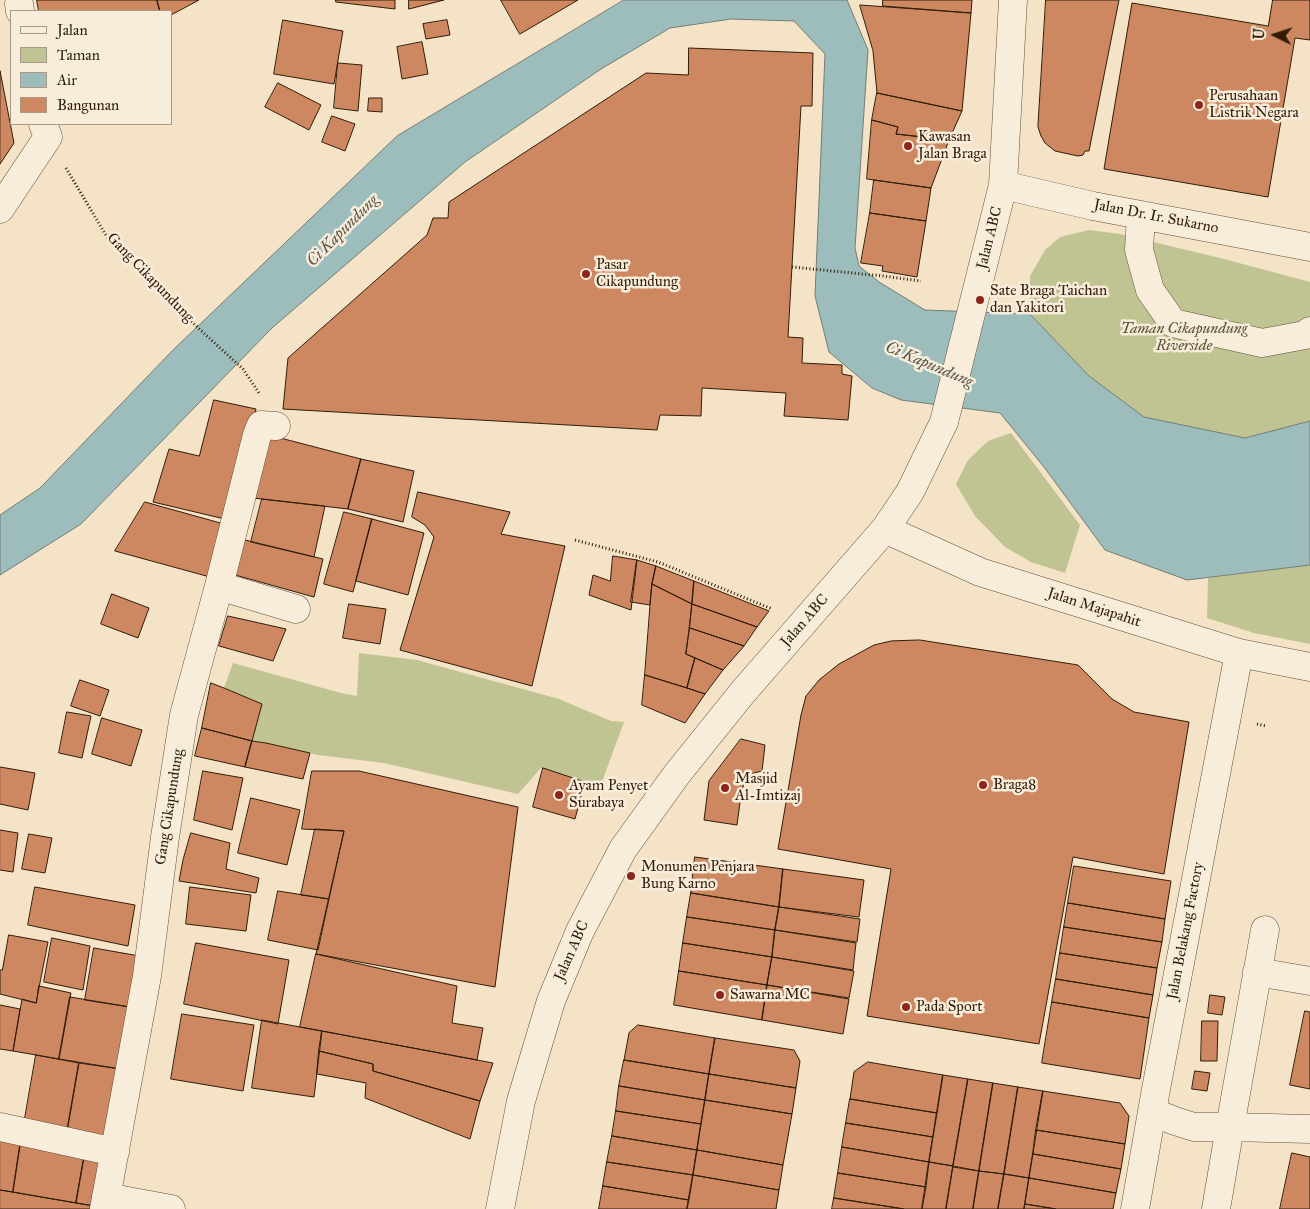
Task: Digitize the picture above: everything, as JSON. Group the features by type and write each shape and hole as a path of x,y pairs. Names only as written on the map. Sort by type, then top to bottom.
{"street":[{"name":"Jalan ABC","path":"500,1209 521,1101 550,1001 580,931 623,849 677,774 743,692 885,529 910,492 944,422 1003,185 1013,0"},
{"path":"0,210 45,130"},
{"name":"Jalan Dr. Ir. Sukarno","path":"1003,185 1093,206 1310,247"},
{"path":"1141,215 1139,250 1150,290 1174,323 1262,343 1305,335 1310,331"},
{"name":"Gang Cikapundung","path":"105,1203 147,976 165,837 184,716 257,436 261,425 276,426"},
{"name":"Jalan Majapahit","path":"885,529 980,572 1239,653 1310,667"},
{"path":"219,586 296,609"},
{"name":"Jalan Belakang Factory","path":"1135,1209 1239,653"},
{"path":"1216,1209 1265,930"},
{"path":"1257,972 1310,981"},
{"path":"1152,1112 1194,1127 1310,1129"},
{"path":"0,1127 115,1152"},
{"path":"105,1203 171,1209"}],"path":[{"name":"Gang Cikapundung","path":"45,130 107,237 242,369 251,381"},
{"path":"792,267 921,281"},
{"path":"575,540 658,562 775,611"}],"green space":[{"name":"Taman Cikapundung Riverside","path":"1089,230 1120,234 1310,282 1310,421 1245,438 1144,417 1089,376 1030,314 1030,276 1045,250 1060,237"},
{"path":"1011,433 1080,525 1065,573 1031,562 1005,547 975,516 956,484 968,460 988,441"},
{"path":"1310,565 1310,644 1254,633 1207,618 1208,578"},
{"path":"359,653 417,660 559,699 611,721 624,722 600,787 541,768 518,794 384,763 318,755 252,741 261,704 224,688 233,663 357,696"}],"water":[{"name":"Ci Kapundung","path":"624,0 847,0 868,50 855,248 859,266 879,282 925,310 1030,314 1089,376 1144,417 1245,438 1310,421 1310,565 1187,580 1105,550 1044,467 1000,413 901,400 872,388 829,352 815,296 825,54 794,21 731,19 670,28 601,69 465,162 272,328 81,524 0,575 0,515 40,488 174,349 397,136"}],"building":[{"path":"37,0 157,0 160,10 39,10"},
{"path":"157,0 199,0 172,14 172,10 160,10"},
{"path":"336,0 395,0 395,9 336,2"},
{"path":"409,0 444,0 409,9"},
{"path":"501,0 578,0 520,34"},
{"path":"883,0 972,0 971,13 883,6"},
{"path":"1046,0 1119,0 1089,151 1085,151 1083,155 1078,156 1055,151 1045,143 1038,127"},
{"name":"Perusahaan Listrik Negara","path":"1273,0 1310,0 1310,40 1295,38 1268,197 1104,169 1132,3 1268,26"},
{"path":"860,5 971,13 962,111 877,93 873,51"},
{"path":"283,20 343,31 334,84 274,74"},
{"path":"447,20 450,35 426,39 423,24"},
{"path":"422,42 428,74 402,79 397,47"},
{"name":"Pasar Cikapundung","path":"689,48 813,53 812,106 801,106 788,337 803,338 802,363 842,365 842,374 852,376 848,420 784,416 786,393 702,388 701,416 660,415 657,430 283,409 288,358 427,235 433,218 448,218 449,202 646,73 688,75"},
{"path":"338,63 362,65 358,111 334,108"},
{"path":"0,71 14,143 0,164"},
{"path":"278,83 321,105 309,130 265,107"},
{"path":"877,93 962,111 949,140 896,134 898,127 872,120"},
{"path":"369,98 382,98 382,112 368,111"},
{"path":"332,116 355,124 345,151 322,142"},
{"path":"872,120 898,127 896,134 949,140 931,188 867,179"},
{"path":"874,180 931,188 926,221 870,213"},
{"path":"870,213 926,221 917,277 882,271 883,266 861,263"},
{"path":"214,400 256,409 229,520 153,502 169,449 199,456"},
{"path":"265,434 361,459 348,509 253,498"},
{"path":"361,459 414,471 403,522 348,509"},
{"path":"418,492 510,512 501,534 565,546 532,686 400,650 434,537 425,525 412,517"},
{"path":"262,499 325,506 314,557 251,542"},
{"path":"145,502 224,524 210,577 115,551"},
{"path":"344,512 372,519 353,592 324,584"},
{"path":"372,519 424,533 408,595 356,581"},
{"path":"245,540 323,559 314,597 235,575"},
{"path":"613,556 637,560 631,610 589,595 593,575 610,581"},
{"path":"637,560 656,566 650,605 631,602"},
{"path":"656,566 694,581 692,604 652,584"},
{"path":"694,581 769,611 757,627 692,604"},
{"path":"652,584 692,604 686,654 695,658 687,688 645,675"},
{"path":"112,594 149,608 138,638 101,624"},
{"path":"349,604 386,609 380,644 343,638"},
{"path":"692,604 757,627 744,646 690,628"},
{"path":"228,616 286,629 273,661 219,646"},
{"path":"690,628 744,646 723,670 686,654"},
{"name":"Braga8","path":"920,640 1078,665 1112,699 1134,712 1189,722 1164,874 1073,857 1039,1044 867,1016 891,869 778,849 806,696 819,680 839,664 874,645 891,641"},
{"path":"695,658 723,670 705,694 687,688"},
{"path":"645,675 705,694 685,723 642,705"},
{"path":"80,680 109,690 100,716 71,706"},
{"path":"211,683 262,704 252,741 202,728"},
{"path":"67,712 91,716 82,758 59,753"},
{"path":"102,718 142,730 131,766 92,754"},
{"path":"202,728 252,741 245,767 195,756"},
{"name":"Masjid Al-Imtizaj","path":"741,739 765,745 762,771 746,775 737,825 704,820 709,781"},
{"path":"252,741 310,753 303,779 245,767"},
{"path":"0,767 35,773 28,810 0,804"},
{"path":"543,768 585,782 575,819 533,807"},
{"path":"203,771 243,778 232,830 194,820"},
{"path":"312,771 359,771 518,807 495,987 316,954 344,831 302,829"},
{"path":"251,798 300,810 287,865 238,853"},
{"path":"315,829 344,831 329,899 301,895"},
{"path":"0,830 18,833 13,872 0,870"},
{"path":"191,833 230,843 226,869 259,878 256,893 179,881"},
{"path":"29,834 52,838 45,873 22,869"},
{"path":"695,857 783,869 779,907 691,893"},
{"path":"1074,866 1171,881 1165,919 1068,903"},
{"path":"783,869 864,880 859,917 779,907"},
{"path":"35,887 135,905 128,946 28,925"},
{"path":"190,887 251,895 246,931 186,924"},
{"path":"278,891 329,899 318,950 268,940"},
{"path":"691,893 779,907 775,930 687,917"},
{"path":"1068,903 1165,919 1162,942 1064,927"},
{"path":"779,907 860,919 857,942 775,930"},
{"path":"687,917 775,930 772,957 683,943"},
{"path":"1064,927 1162,942 1157,968 1060,953"},
{"path":"775,930 856,943 853,970 772,957"},
{"path":"9,935 48,942 36,1003 0,994 0,970 2,970"},
{"path":"52,938 90,946 83,990 44,982"},
{"path":"196,943 289,960 278,1024 184,1004"},
{"path":"683,943 772,957 767,985 679,971"},
{"path":"94,948 145,957 136,1008 85,1000"},
{"path":"1060,953 1157,968 1153,995 1056,979"},
{"path":"316,954 457,986 452,1023 483,1028 477,1060 300,1027"},
{"path":"772,957 854,971 849,998 767,985"},
{"name":"Sawarna MC","path":"679,971 767,985 762,1020 674,1005"},
{"path":"1056,979 1153,995 1149,1018 1052,1002"},
{"path":"767,985 849,999 843,1034 762,1020"},
{"path":"39,986 71,993 59,1059 13,1051 22,999 36,1003"},
{"path":"1210,995 1225,997 1222,1015 1208,1013"},
{"path":"70,997 136,1008 127,1070 59,1059"},
{"path":"1052,1002 1149,1018 1140,1079 1042,1063"},
{"path":"0,1005 20,1009 13,1051 0,1049"},
{"path":"1305,1011 1310,1012 1310,1089 1290,1085"},
{"path":"182,1014 254,1025 243,1091 171,1079"},
{"path":"262,1020 322,1031 314,1097 252,1088"},
{"path":"1202,1021 1218,1021 1217,1061 1201,1061"},
{"path":"638,1025 715,1038 709,1074 624,1060 629,1033"},
{"path":"322,1031 493,1063 480,1101 373,1071 373,1064 319,1051"},
{"path":"715,1038 794,1050 800,1061 796,1088 709,1074"},
{"path":"319,1051 373,1064 373,1071 480,1101 470,1139 365,1098 366,1083 317,1074"},
{"path":"36,1055 79,1063 67,1132 24,1124"},
{"path":"624,1060 709,1074 705,1100 619,1086"},
{"path":"868,1062 943,1075 937,1113 850,1099 854,1072"},
{"path":"79,1063 127,1070 113,1140 67,1132"},
{"path":"1195,1071 1210,1073 1207,1091 1192,1089"},
{"path":"709,1074 796,1088 792,1114 705,1100"},
{"path":"943,1075 968,1079 953,1166 929,1162"},
{"path":"968,1079 993,1083 979,1171 953,1166"},
{"path":"993,1083 1018,1087 1004,1174 979,1171"},
{"path":"619,1086 705,1100 701,1124 616,1111"},
{"path":"1018,1087 1043,1091 1029,1178 1004,1174"},
{"path":"1043,1091 1120,1103 1129,1116 1125,1144 1036,1130"},
{"path":"850,1099 937,1113 933,1137 846,1123"},
{"path":"705,1100 792,1114 783,1165 697,1150"},
{"path":"616,1111 701,1124 697,1150 612,1136"},
{"path":"846,1123 933,1137 929,1162 842,1147"},
{"path":"1036,1130 1125,1144 1121,1169 1033,1154"},
{"path":"0,1136 21,1139 13,1192 0,1190"},
{"path":"612,1136 697,1150 693,1175 607,1162"},
{"path":"21,1139 85,1152 76,1203 13,1192"},
{"path":"842,1147 929,1162 926,1187 838,1173"},
{"path":"697,1150 783,1165 779,1190 693,1175"},
{"path":"85,1152 105,1155 94,1206 76,1203"},
{"path":"1292,1153 1310,1157 1310,1209 1280,1209"},
{"path":"1033,1154 1121,1169 1116,1193 1029,1178"},
{"path":"607,1162 693,1175 689,1200 603,1186"},
{"path":"929,1162 953,1166 946,1209 922,1209"},
{"path":"953,1167 979,1171 973,1209 946,1209"},
{"path":"979,1171 1004,1174 998,1209 973,1209"},
{"path":"838,1173 926,1187 922,1209 904,1209 834,1198"},
{"path":"1004,1174 1029,1178 1024,1209 998,1209"},
{"path":"693,1175 779,1190 776,1209 687,1209"},
{"path":"1029,1178 1116,1193 1113,1209 1056,1209 1025,1204"},
{"path":"603,1186 689,1200 687,1209 599,1209"},
{"path":"0,1190 94,1206 94,1209 0,1209"},
{"path":"834,1198 904,1209 832,1209"},
{"path":"1025,1204 1056,1209 1024,1209"}],"place":[{"name":"Perusahaan Listrik Negara","path":"1199,105"},
{"name":"Kawasan Jalan Braga","path":"908,146"},
{"name":"Pasar Cikapundung","path":"586,274"},
{"name":"Sate Braga Taichan dan Yakitori","path":"980,300"},
{"name":"Braga8","path":"983,785"},
{"name":"Masjid Al-Imtizaj","path":"725,788"},
{"name":"Ayam Penyet Surabaya","path":"559,795"},
{"name":"Monumen Penjara Bung Karno","path":"631,876"},
{"name":"Sawarna MC","path":"720,995"},
{"name":"Pada Sport","path":"906,1007"}]}
